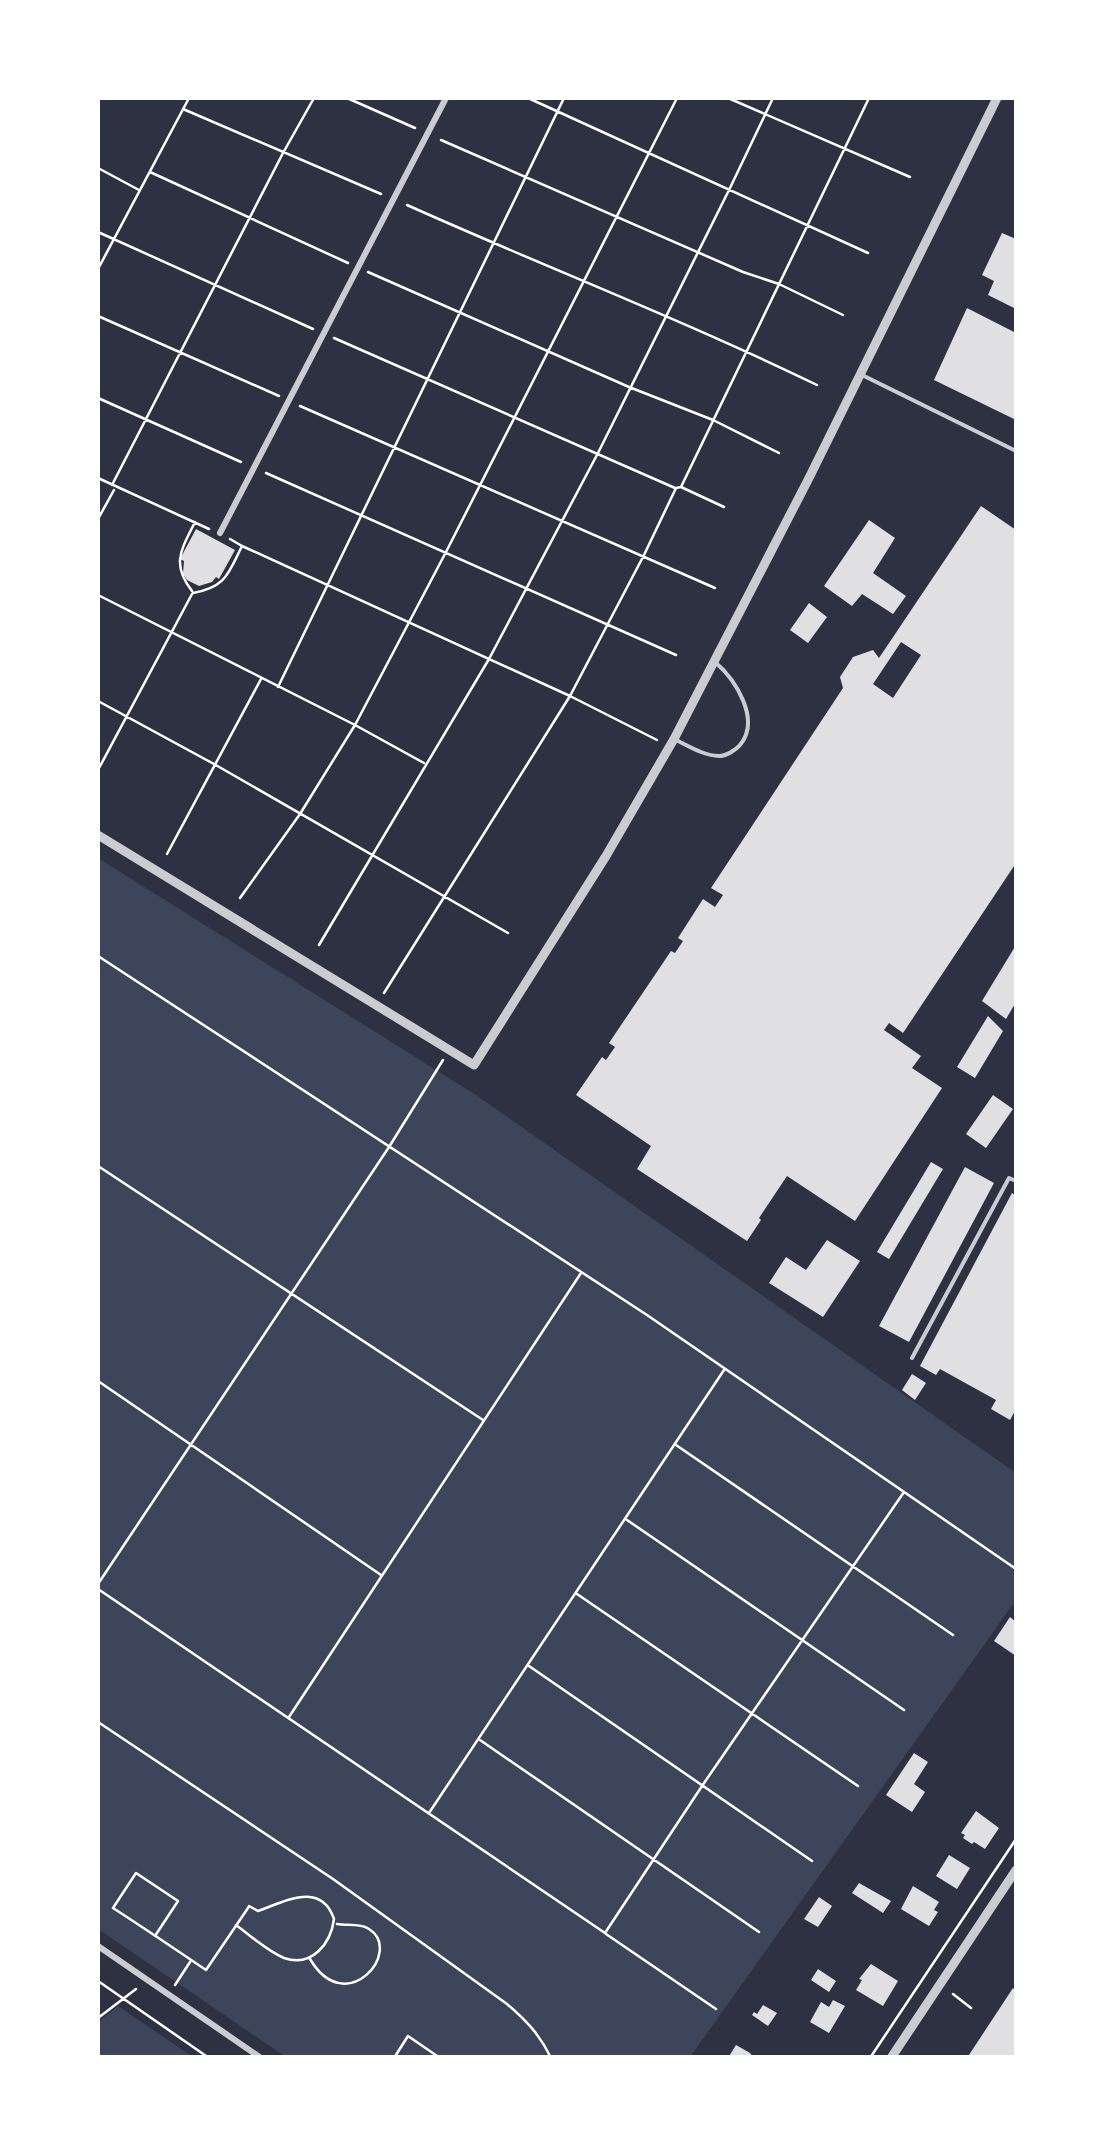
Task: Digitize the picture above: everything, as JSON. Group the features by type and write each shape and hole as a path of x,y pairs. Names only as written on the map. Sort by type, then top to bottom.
{"street":[{"path":"220,534 446,98"},
{"path":"98,835 474,1065 672,743 997,98"},
{"path":"891,2058 1016,1870"},
{"path":"98,1946 261,2058"}],"lane":[{"path":"860,374 1016,451"},
{"path":"672,743 720,756 737,749 747,734 749,717 743,702 726,672 714,662"},
{"path":"912,1358 1009,1178 1016,1182"}],"path":[{"path":"98,270 189,98"},
{"path":"98,519 282,153 314,98"},
{"path":"347,98 843,315"},
{"path":"528,98 868,252"},
{"path":"278,687 564,98"},
{"path":"240,898 300,814 355,725 677,98"},
{"path":"728,98 910,176"},
{"path":"319,944 489,659 598,452 773,98"},
{"path":"384,993 570,696 713,420 869,98"},
{"path":"183,109 583,283 666,315 817,385"},
{"path":"98,168 141,191"},
{"path":"150,172 461,314 713,420 779,453"},
{"path":"98,232 427,380 724,507"},
{"path":"98,316 715,588"},
{"path":"98,398 676,655"},
{"path":"98,478 672,743"},
{"path":"192,592 178,564 194,522"},
{"path":"192,592 224,582 242,546"},
{"path":"98,770 192,592"},
{"path":"98,595 426,763"},
{"path":"167,854 261,678"},
{"path":"98,701 508,933"},
{"path":"98,956 582,1273 1016,1570"},
{"path":"449,1050 98,1586 716,2009"},
{"path":"98,1166 484,1420"},
{"path":"288,1718 582,1273"},
{"path":"429,1814 725,1369"},
{"path":"98,1380 382,1576"},
{"path":"675,1444 953,1635"},
{"path":"605,1933 904,1492"},
{"path":"626,1519 904,1710"},
{"path":"576,1594 858,1786"},
{"path":"528,1665 812,1861"},
{"path":"98,1722 334,1879 506,2004 526,2020 551,2058"},
{"path":"478,1740 758,1932"},
{"path":"870,2058 1016,1839"},
{"path":"154,1936 178,1901 136,1874 113,1908 154,1936 206,1970 236,1925 249,1906 258,1911 292,1897 306,1896 326,1904 334,1924 327,1943 309,1958 293,1960 282,1957 236,1925"},
{"path":"309,1958 322,1976 342,1984 356,1981 372,1970 380,1950 373,1932 359,1925 334,1924"},
{"path":"181,1975 191,1960"},
{"path":"98,2018 148,1980"},
{"path":"98,1982 209,2058"},
{"path":"958,1998 971,2008"},
{"path":"394,2058 408,2036 440,2058"}],"shaded area":[{"path":"98,858 476,1095 1016,1473 1016,1600 690,2057 286,2057 98,1929"},
{"path":"118,2006 193,2057 98,2057 98,2022"}],"building":[{"path":"1002,233 1016,239 1016,309 988,295 994,281 982,275"},
{"path":"967,308 1016,333 1016,420 934,380"},
{"path":"981,506 1016,530 1016,863 903,1033 889,1023 884,1030 921,1056 912,1068 942,1088 855,1221 787,1176 747,1241 637,1169 651,1146 576,1095 602,1057 606,1060 615,1047 609,1043 671,951 675,953 683,941 678,938 703,899 715,907 723,895 711,888 843,688 840,677 853,657 873,650 879,658","holes":["901,642 921,655 893,698 873,684"]},
{"path":"869,520 895,538 873,573 906,596 893,614 862,594 852,606 824,586"},
{"path":"196,529 235,550 219,579 199,586 187,580 183,574 184,561 180,559"},
{"path":"809,603 827,617 808,643 790,630"},
{"path":"1016,945 1016,1002 1006,1019 982,1001"},
{"path":"988,1016 1003,1031 975,1078 957,1067"},
{"path":"993,1095 1013,1109 986,1148 966,1134"},
{"path":"931,1162 943,1169 889,1259 877,1252"},
{"path":"965,1167 994,1183 909,1342 879,1326"},
{"path":"1012,1193 1016,1196 1016,1409 1010,1420 991,1409 996,1400 940,1369 936,1375 920,1366"},
{"path":"827,1240 860,1261 823,1317 769,1283 786,1257 806,1270"},
{"path":"912,1374 926,1383 915,1400 902,1390"},
{"path":"1010,1617 1016,1622 1016,1656 994,1641"},
{"path":"914,1753 928,1762 914,1784 925,1792 912,1812 886,1795"},
{"path":"976,1811 999,1828 985,1849 963,1838 961,1833"},
{"path":"949,1855 970,1868 957,1889 936,1876"},
{"path":"859,1883 891,1901 883,1913 852,1893"},
{"path":"913,1886 939,1902 929,1926 901,1909"},
{"path":"819,1897 832,1906 818,1927 804,1919"},
{"path":"871,1964 898,1981 883,2006 856,1990"},
{"path":"818,1969 836,1981 829,1992 811,1980"},
{"path":"1013,1988 1016,2058 967,2058"},
{"path":"833,2000 845,2006 829,2033 810,2022 821,2002 829,2007"},
{"path":"763,2005 777,2013 768,2026 752,2015"},
{"path":"736,2045 750,2053 754,2058 728,2058"}]}
